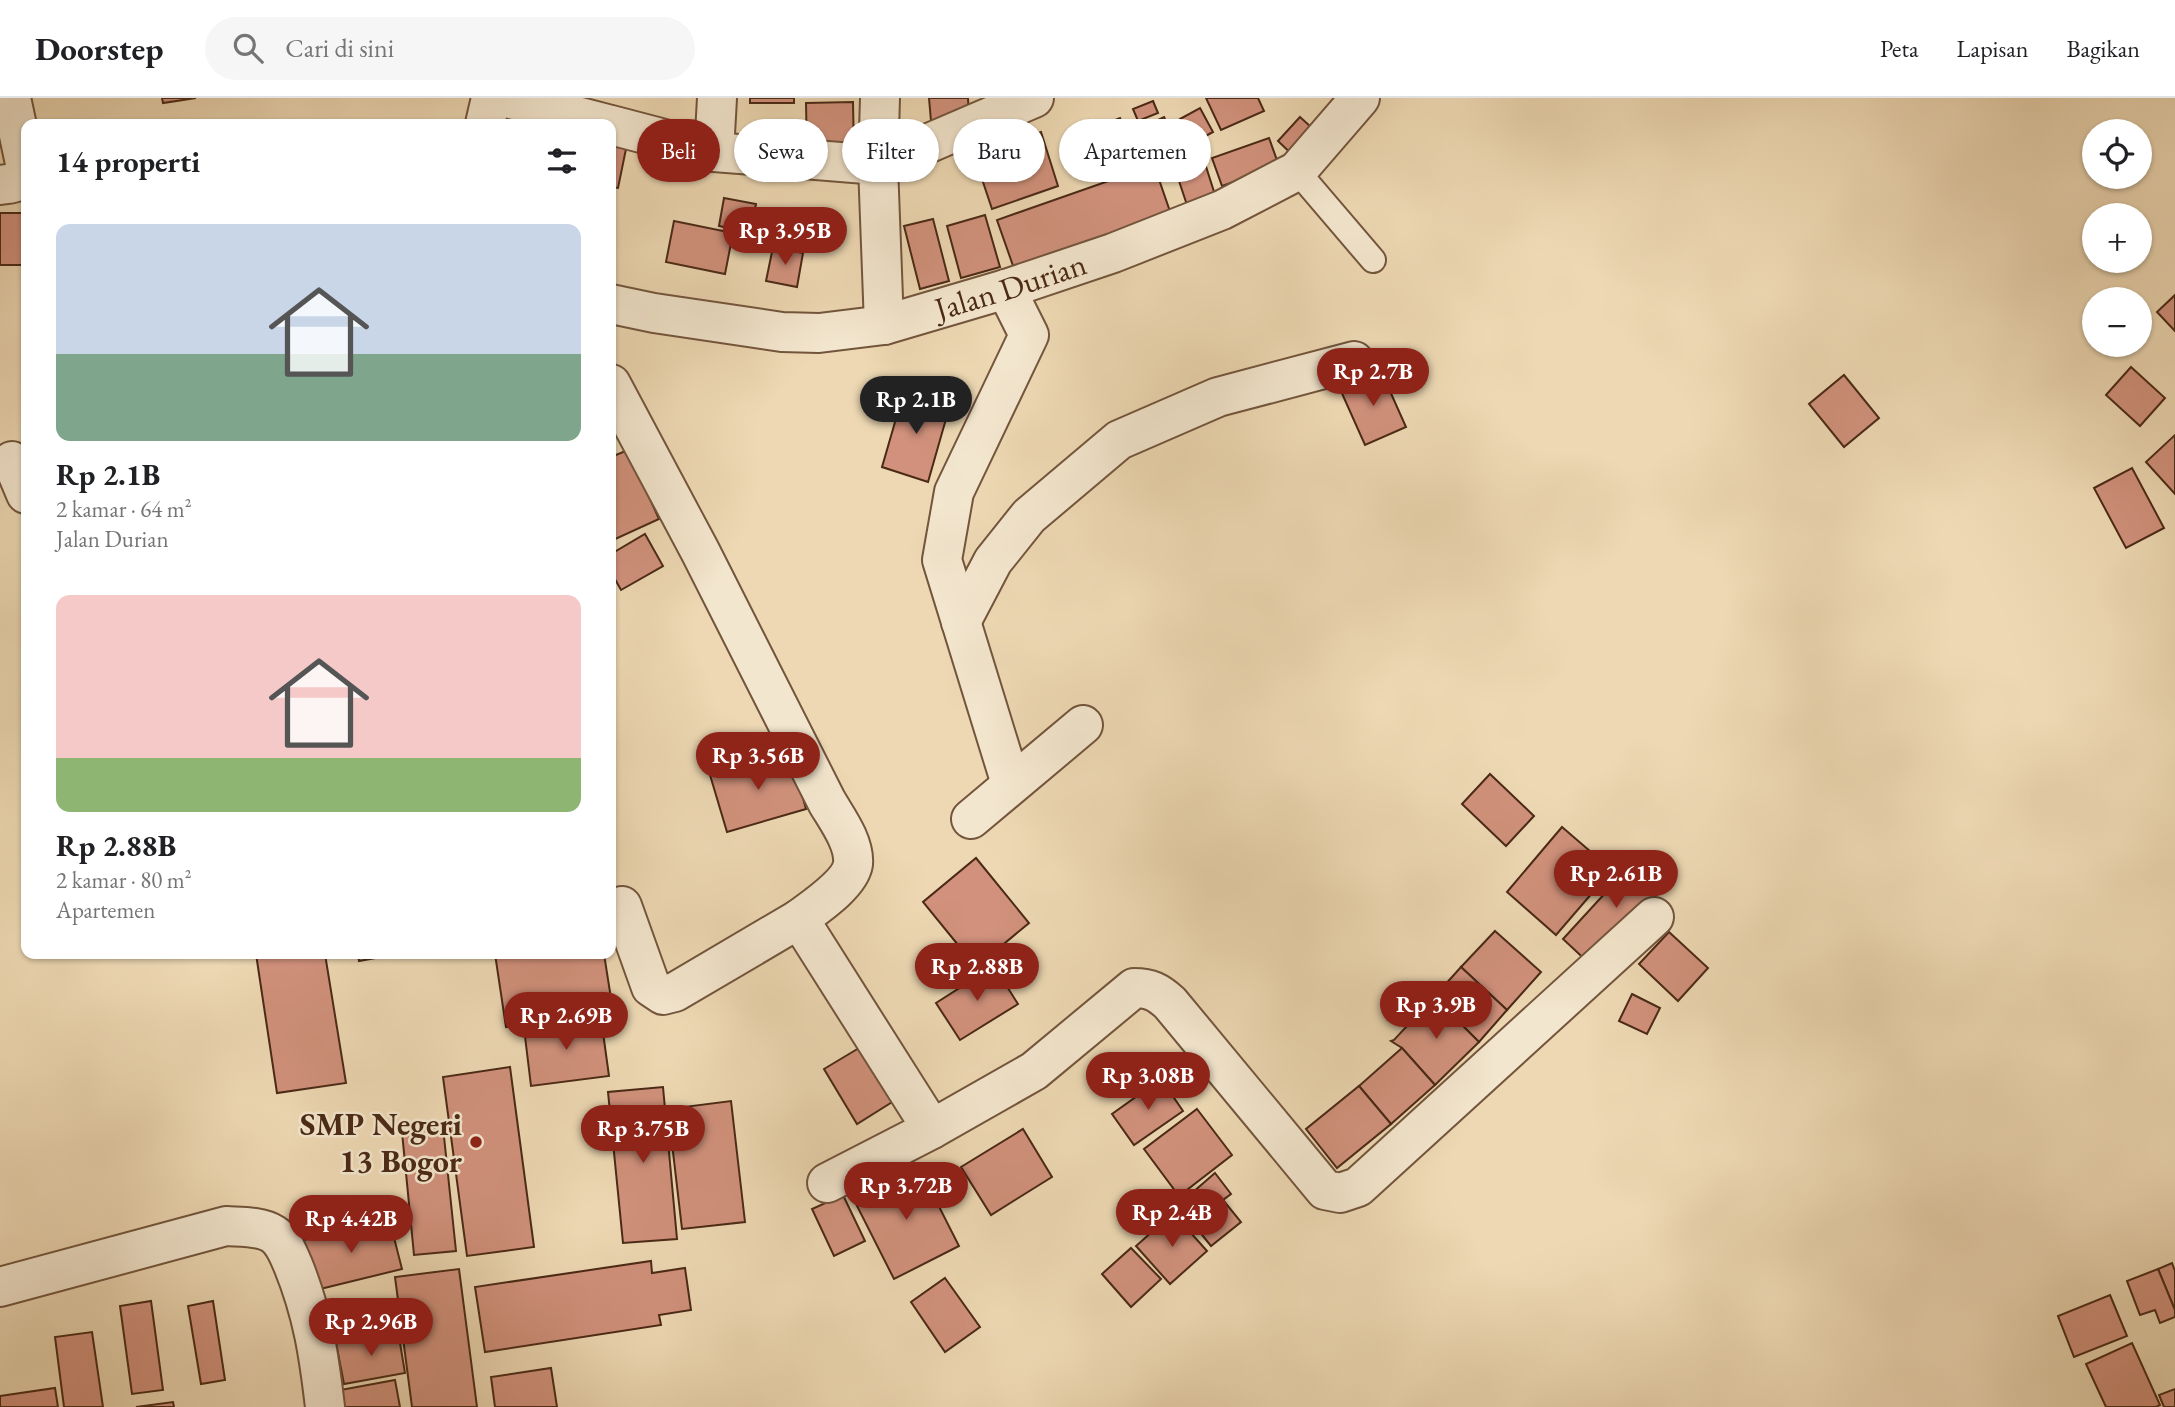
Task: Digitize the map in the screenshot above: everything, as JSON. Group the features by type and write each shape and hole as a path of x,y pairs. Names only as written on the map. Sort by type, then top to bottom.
{"street":[{"path":"10,98 21,146"},
{"path":"486,119 491,98"},
{"path":"507,98 586,119"},
{"path":"716,119 717,98"},
{"path":"879,119 880,98"},
{"path":"939,139 1034,98"},
{"name":"Jalan Durian","path":"616,305 782,331 819,332 884,325 1006,289 1113,253 1222,210 1297,171 1360,98"},
{"path":"616,127 637,132"},
{"path":"720,152 842,162"},
{"path":"0,185 16,183 21,179"},
{"path":"879,182 884,325"},
{"path":"1006,289 1029,335 954,492 942,560 1011,784"},
{"path":"961,622 993,561 1029,516 1119,440 1218,397 1354,360"},
{"path":"616,393 842,828 851,849 853,864 846,880 799,919 675,992 663,995 651,987 622,906"},
{"path":"971,819 1083,725"},
{"path":"827,1183 932,1129 1034,1071 1134,988 1149,988 1170,1003 1325,1190 1340,1193 1357,1187 1654,917"},
{"path":"799,919 932,1129"},
{"path":"0,1287 226,1226 272,1233 285,1246 311,1314 326,1407"}],"lane":[{"path":"1297,171 1373,260"}],"building":[{"path":"162,98 196,98 163,103"},
{"path":"750,98 794,98 794,103 750,103"},
{"path":"929,98 968,98 969,118 931,119"},
{"path":"1206,98 1258,98 1264,111 1221,130"},
{"path":"1153,101 1158,113 1137,119 1133,109"},
{"path":"853,102 853,119 842,119 842,154 828,155 828,119 806,119 806,103"},
{"path":"1200,108 1206,119 1180,119"},
{"path":"1300,117 1323,138 1300,162 1278,141"},
{"path":"1269,138 1279,166 1222,186 1212,158"},
{"path":"616,142 627,144 616,188"},
{"path":"1045,145 1058,186 992,209 983,182 1045,182"},
{"path":"1105,182 1160,182 1175,226 1018,280 997,220"},
{"path":"1179,182 1211,182 1216,198 1188,208"},
{"path":"724,198 756,204 750,232 719,226"},
{"path":"0,213 21,213 21,265 0,265"},
{"path":"985,215 1000,267 961,278 947,226"},
{"path":"933,219 949,281 920,289 904,226"},
{"path":"674,221 733,233 725,274 666,262"},
{"path":"773,247 803,253 797,287 766,281"},
{"path":"2175,295 2175,331 2157,312"},
{"path":"2131,367 2165,398 2140,426 2106,395"},
{"path":"1381,371 1406,427 1365,445 1340,389"},
{"path":"1844,375 1879,418 1844,447 1809,404"},
{"path":"904,391 950,405 928,482 882,467"},
{"path":"2175,435 2175,494 2146,462"},
{"path":"628,450 659,519 616,539 616,455"},
{"path":"2132,468 2164,528 2126,548 2094,488"},
{"path":"645,534 663,566 621,590 616,581 616,551"},
{"path":"790,751 806,809 727,832 710,775"},
{"path":"1490,774 1534,816 1506,846 1462,804"},
{"path":"1562,827 1612,870 1556,935 1507,892"},
{"path":"1641,854 1669,881 1592,966 1563,939"},
{"path":"976,858 1029,923 976,967 923,902"},
{"path":"1495,931 1541,972 1507,1010 1461,967"},
{"path":"1669,932 1708,968 1678,1001 1639,964"},
{"path":"257,959 326,959 346,1083 277,1093"},
{"path":"496,959 605,959 613,1011 506,1027"},
{"path":"994,966 1018,1004 960,1040 936,1003"},
{"path":"1461,967 1507,1010 1479,1042 1434,997"},
{"path":"1632,994 1660,1008 1647,1034 1619,1021"},
{"path":"1434,997 1479,1042 1435,1085 1402,1048 1391,1041"},
{"path":"601,1018 609,1076 531,1086 524,1028"},
{"path":"864,1045 897,1099 857,1124 824,1069"},
{"path":"1402,1048 1435,1085 1391,1124 1359,1086"},
{"path":"510,1067 534,1247 467,1256 443,1077"},
{"path":"1161,1079 1183,1111 1134,1145 1112,1114"},
{"path":"1359,1086 1391,1124 1337,1168 1306,1129"},
{"path":"663,1087 677,1239 623,1243 608,1092"},
{"path":"731,1101 745,1222 682,1229 668,1109"},
{"path":"1197,1109 1232,1155 1179,1196 1144,1149"},
{"path":"443,1127 456,1251 414,1255 402,1132"},
{"path":"1023,1129 1052,1177 991,1215 961,1167"},
{"path":"918,1165 959,1246 894,1279 853,1198"},
{"path":"1215,1173 1231,1194 1223,1200 1241,1222 1211,1246 1178,1205"},
{"path":"843,1195 865,1241 834,1256 812,1209"},
{"path":"1173,1213 1207,1251 1170,1284 1136,1246"},
{"path":"389,1218 402,1269 312,1291 300,1241"},
{"path":"1131,1248 1161,1279 1131,1307 1102,1274"},
{"path":"651,1261 652,1273 685,1268 691,1310 659,1315 661,1325 485,1352 475,1287"},
{"path":"2172,1263 2175,1271 2175,1310 2158,1269"},
{"path":"459,1269 477,1407 412,1407 395,1277"},
{"path":"2158,1269 2175,1310 2175,1317 2160,1323 2155,1310 2140,1315 2127,1281"},
{"path":"945,1278 980,1327 945,1352 911,1302"},
{"path":"2110,1295 2127,1336 2074,1357 2058,1316"},
{"path":"151,1301 163,1390 132,1394 120,1306"},
{"path":"213,1301 225,1380 201,1384 188,1306"},
{"path":"398,1331 405,1373 344,1384 336,1343"},
{"path":"92,1332 103,1407 64,1407 55,1337"},
{"path":"2132,1343 2160,1405 2106,1407 2086,1364"},
{"path":"551,1368 557,1407 495,1407 491,1377"},
{"path":"395,1380 400,1407 338,1407 335,1391"},
{"path":"55,1388 58,1407 0,1407 0,1396"},
{"path":"2175,1389 2175,1407 2164,1407 2159,1395"},
{"path":"173,1402 174,1407 136,1407"}],"place":[{"name":"SMP Negeri 13 Bogor","path":"476,1142"}]}
